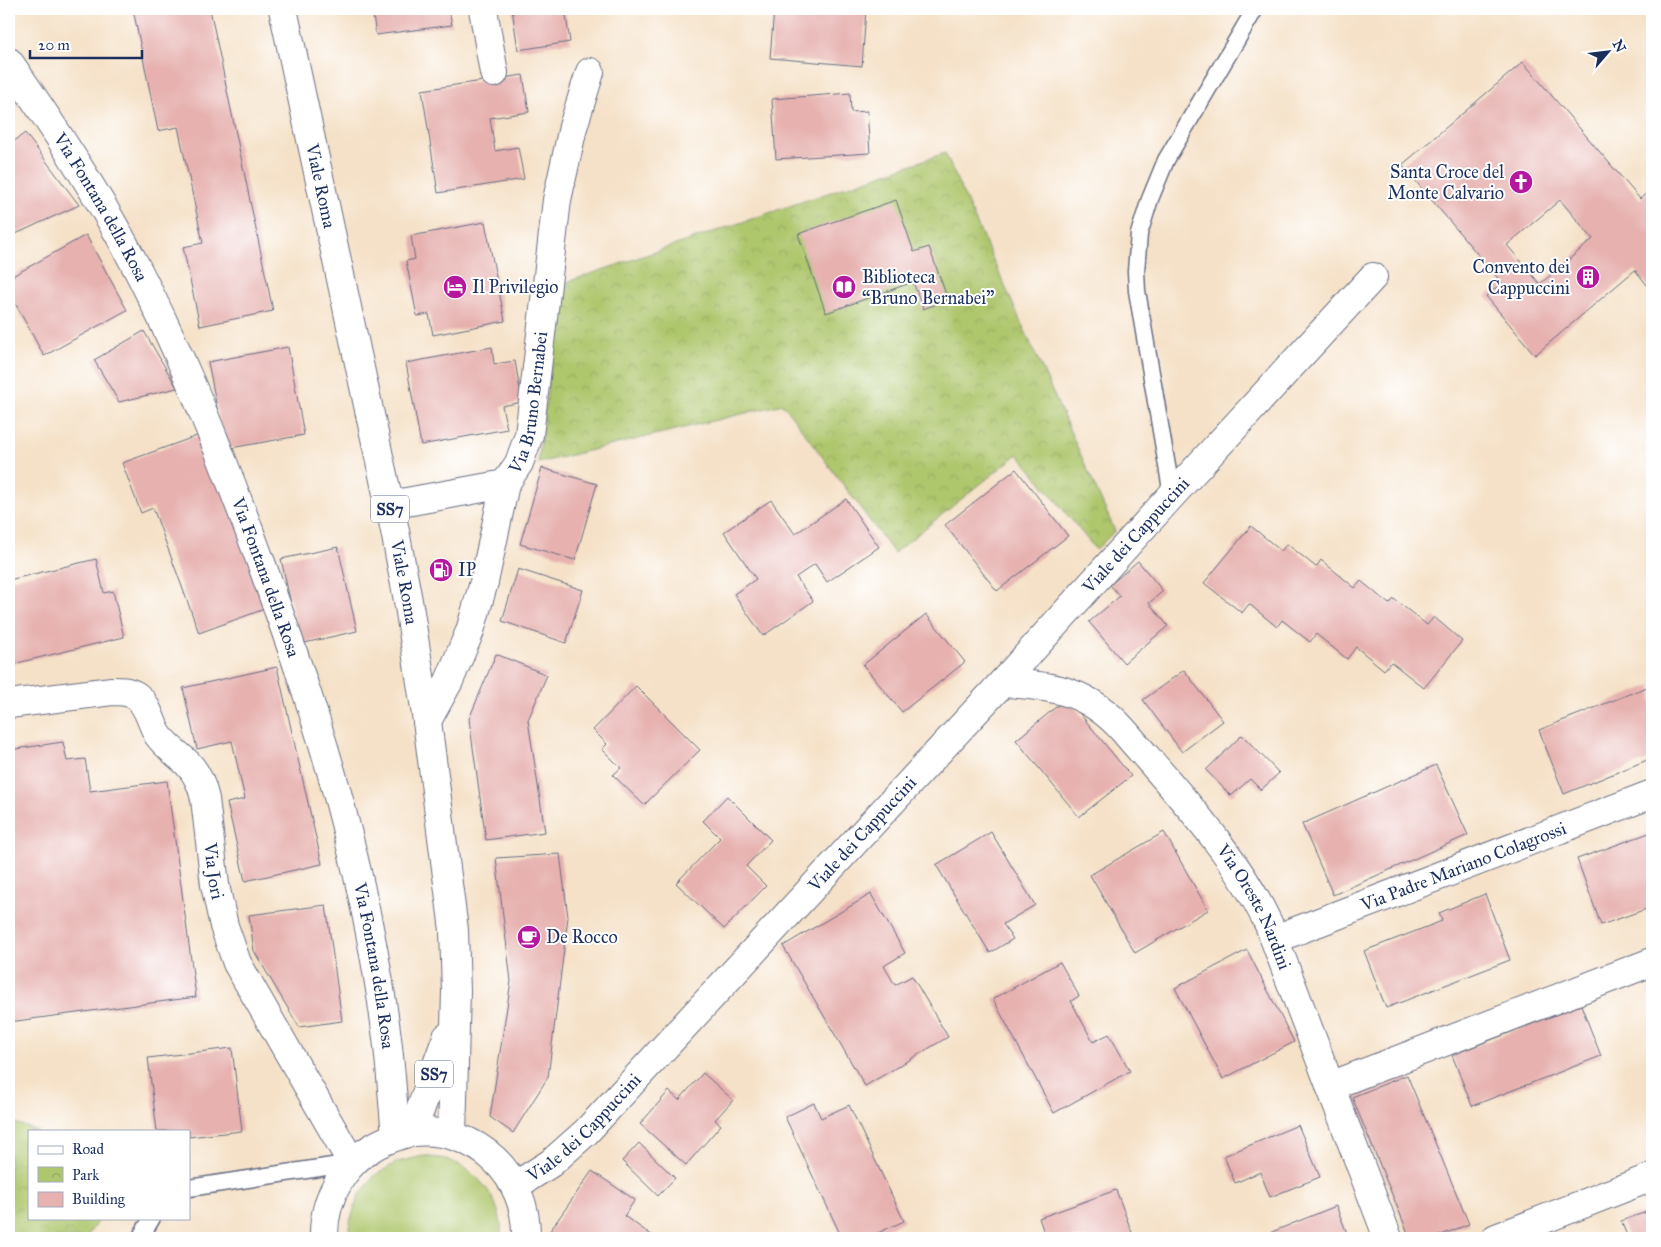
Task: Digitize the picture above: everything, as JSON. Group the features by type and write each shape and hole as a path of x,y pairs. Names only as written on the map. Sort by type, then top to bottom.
{"street":[{"name":"Viale Roma","path":"283,9 390,505 409,606 427,721 454,930 456,1015 452,1135"},
{"path":"482,9 494,73"},
{"name":"Via Fontana della Rosa","path":"9,62 118,233 167,331 220,452 286,633 321,737 344,820 374,957 404,1134"},
{"name":"Via Bruno Bernabei","path":"427,721 449,680 470,631 484,582 504,484 519,463 529,435 558,200 572,127 590,72"},
{"name":"Viale dei Cappuccini","path":"515,1186 551,1163 586,1132 1002,683 1373,277"},
{"path":"390,505 504,484"},
{"name":"Via Oreste Nardini","path":"1002,683 1046,686 1086,699 1105,712 1116,721 1232,859 1253,892 1275,939 1388,1238"},
{"name":"Via Jori","path":"9,704 125,691 141,701 159,736 196,774 205,800 213,874 218,900 224,926 234,955 352,1163"},
{"name":"Via Padre Mariano Colagrossi","path":"1275,939 1652,794"},
{"path":"1330,1086 1652,962"},
{"name":"Viale Roma","path":"404,1134 456,1015"},
{"path":"321,1234 328,1203 337,1182 352,1163 372,1147 404,1134 432,1132 452,1135 471,1143 489,1154 504,1169 515,1186 523,1205 527,1226 526,1238"},
{"path":"1496,1238 1652,1177"}],"lane":[{"path":"1172,495 1137,291 1136,271 1139,234 1150,199 1166,160 1255,9"},
{"path":"190,1188 352,1163"},
{"path":"140,1238 151,1220"}],"green space":[{"path":"945,153 1115,531 1096,550 1018,454 894,553 783,404 538,463 561,284"},
{"path":"9,1121 35,1130 28,1130 28,1220 99,1220 86,1238 9,1238"},
{"path":"423,1156 443,1158 461,1165 480,1181 488,1191 499,1213 501,1238 350,1238 350,1222 358,1197 374,1176 397,1162"}],"building":[{"path":"133,9 210,9 273,311 200,326 183,247 203,243 178,127 158,131"},
{"path":"372,9 449,9 452,25 376,35"},
{"path":"512,9 565,9 570,42 518,50"},
{"path":"774,9 866,9 862,66 770,58"},
{"name":"Santa Croce del Monte Calvario","path":"1523,62 1640,199 1652,188 1652,291 1635,270 1535,355 1486,296 1502,283 1402,165","holes":["1560,200 1593,239 1540,284 1507,245"]},
{"path":"523,75 529,112 490,118 495,151 518,147 524,179 438,193 422,90"},
{"path":"850,93 851,112 867,111 870,153 776,159 772,99"},
{"path":"25,133 79,205 9,237 9,145"},
{"path":"896,200 914,252 929,247 948,300 923,309 913,282 826,313 798,234"},
{"name":"Il Privilegio","path":"485,222 505,321 433,335 429,314 417,316 406,261 415,259 411,236"},
{"path":"86,235 127,310 44,356 9,292 9,278"},
{"path":"144,331 177,388 119,402 94,360"},
{"path":"288,347 304,435 225,449 208,362"},
{"path":"492,347 494,364 515,361 522,402 502,406 507,429 421,445 406,363"},
{"path":"205,433 270,607 199,633 153,508 141,513 122,463"},
{"path":"542,468 597,484 575,560 520,544"},
{"path":"1016,469 1068,536 997,591 945,525"},
{"path":"846,499 879,547 827,582 815,564 796,577 813,601 763,636 734,594 756,579 724,532 771,500 795,534"},
{"path":"1251,526 1281,551 1287,544 1316,567 1321,560 1355,588 1361,581 1389,604 1394,599 1427,625 1434,617 1462,641 1424,688 1391,662 1384,670 1356,647 1347,659 1316,634 1310,642 1282,620 1277,627 1249,604 1242,613 1204,583"},
{"path":"338,547 357,631 300,644 281,559"},
{"path":"96,559 104,593 113,591 124,637 9,665 9,580"},
{"path":"1138,561 1163,591 1149,603 1168,626 1124,663 1089,622 1120,596 1110,585"},
{"path":"518,569 583,590 566,643 502,621"},
{"path":"926,614 965,662 902,712 863,665"},
{"path":"496,654 547,675 528,720 545,832 486,840 469,719"},
{"path":"277,667 322,864 245,881 227,803 245,799 232,741 197,749 183,688"},
{"path":"1184,670 1223,721 1182,752 1143,700"},
{"path":"1652,685 1652,758 1564,794 1539,730"},
{"path":"636,686 700,750 644,805 613,775 621,768 602,749 607,744 593,730"},
{"path":"1067,698 1131,776 1079,817 1016,740"},
{"path":"1242,735 1279,773 1261,790 1250,779 1231,796 1206,770"},
{"path":"63,742 67,761 85,759 90,791 167,781 196,997 9,1022 9,750"},
{"path":"1436,765 1468,835 1333,895 1302,824"},
{"path":"727,796 771,840 746,866 766,886 724,929 676,883 720,838 703,821"},
{"path":"991,832 1035,905 1003,924 1013,939 990,953 936,865"},
{"path":"1164,832 1208,910 1135,953 1090,875"},
{"path":"1652,832 1652,907 1601,925 1577,859"},
{"path":"560,854 568,917 548,1077 513,1133 490,1117 511,981 496,858"},
{"path":"871,894 905,953 884,966 895,985 912,976 948,1037 865,1086 783,946"},
{"path":"1485,894 1510,960 1386,1008 1364,951 1442,921 1439,913"},
{"path":"326,905 342,1021 299,1027 254,951 249,915"},
{"path":"1247,950 1294,1042 1223,1079 1175,988"},
{"path":"1060,962 1079,996 1071,1001 1093,1042 1109,1034 1130,1071 1054,1113 993,999"},
{"path":"1581,1005 1601,1056 1472,1106 1452,1055"},
{"path":"232,1048 242,1131 190,1137 190,1130 157,1130 148,1058"},
{"path":"703,1073 733,1100 715,1120 721,1125 686,1165 640,1124 669,1091 679,1100"},
{"path":"1407,1075 1469,1224 1434,1238 1410,1238 1352,1097"},
{"path":"814,1103 821,1118 849,1105 904,1221 867,1238 842,1238 785,1117"},
{"path":"1298,1125 1320,1177 1270,1197 1260,1172 1235,1183 1224,1156"},
{"path":"639,1143 675,1178 658,1196 622,1161"},
{"path":"592,1171 635,1200 624,1216 656,1238 545,1238"},
{"path":"1116,1190 1134,1238 1046,1238 1039,1218"},
{"path":"1336,1206 1349,1238 1257,1238"},
{"path":"1652,1210 1652,1238 1628,1238 1621,1221"}],"place":[{"name":"Santa Croce del Monte Calvario","path":"1521,182"},
{"name":"Convento dei Cappuccini","path":"1588,277"},
{"name":"Il Privilegio","path":"455,287"},
{"name":"Biblioteca “Bruno Bernabei”","path":"844,287"},
{"name":"IP","path":"441,570"},
{"name":"De Rocco","path":"529,937"}]}
